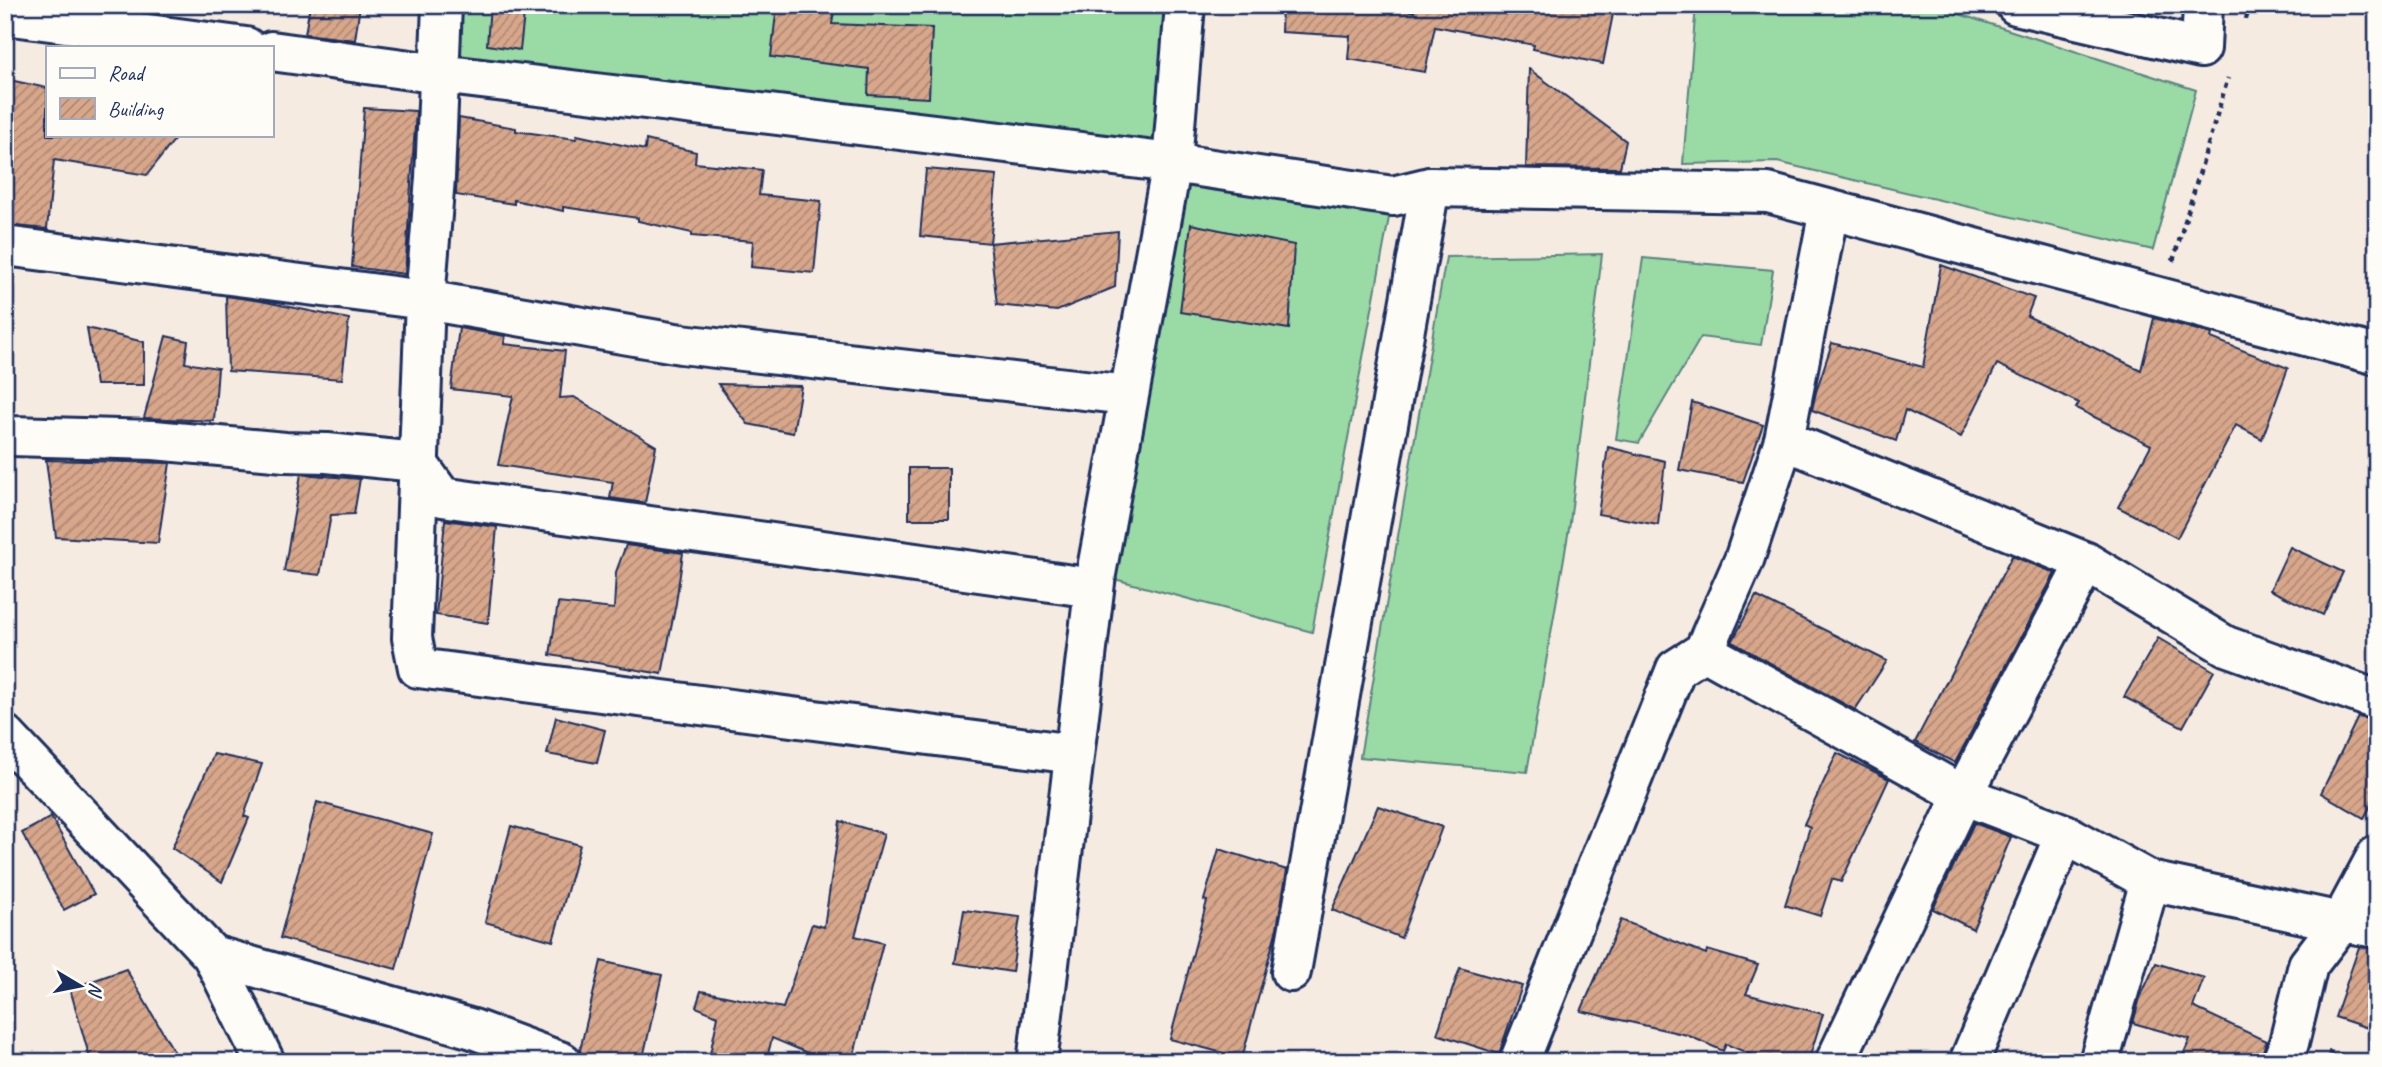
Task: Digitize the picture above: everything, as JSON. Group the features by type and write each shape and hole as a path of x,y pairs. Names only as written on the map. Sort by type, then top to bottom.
{"street":[{"path":"442,5 417,462 412,638 418,668 1074,754"},
{"path":"1038,1055 1094,588 1172,163 1185,5"},
{"path":"2016,5 2201,48 2203,5"},
{"path":"5,15 238,46"},
{"path":"273,51 1172,163 1393,197 1430,187 1768,193 2377,355"},
{"path":"1291,972 1430,187"},
{"path":"1519,1062 1676,669 1704,650 1744,560 1784,440 1829,210"},
{"path":"5,246 425,300 681,344 1128,395"},
{"path":"5,433 11,436 155,440 417,462 442,497 1094,588"},
{"path":"1784,440 2086,562 2226,646 2377,699"},
{"path":"1835,1062 1963,795 2086,562"},
{"path":"1704,650 1963,795 2065,834 2150,881 2359,925"},
{"path":"5,735 212,956 265,1062"},
{"path":"1969,1062 2065,834"},
{"path":"2283,1062 2308,965 2359,925 2377,855"},
{"path":"2099,1062 2150,881"},
{"path":"212,956 473,1029 562,1062"}],"path":[{"path":"2242,32 2250,5"},
{"path":"2369,5 2377,9"},
{"path":"2161,298 2230,72"}],"green space":[{"path":"442,5 1185,5 1172,163 440,74"},
{"path":"1696,5 1931,5 2196,90 2153,250 1777,162 1683,164"},
{"path":"1172,163 1393,196 1312,632 1096,574"},
{"path":"1602,254 1570,523 1527,772 1360,757 1446,257"},
{"path":"1643,258 1773,270 1761,345 1701,337 1639,443 1616,439"}],"building":[{"path":"310,5 360,5 355,40 305,34"},
{"path":"490,5 525,5 520,50 487,45"},
{"path":"777,5 835,5 832,24 932,28 929,98 868,95 869,69 771,57"},
{"path":"1282,5 1373,5 1414,12 1414,5 1572,5 1613,14 1603,64 1533,49 1534,45 1435,26 1425,72 1348,59 1350,36 1281,32"},
{"path":"1529,69 1626,141 1620,168 1526,167"},
{"path":"5,79 46,88 46,136 177,136 147,175 54,160 47,229 5,225"},
{"path":"364,108 416,111 405,274 352,267"},
{"path":"459,118 516,128 516,131 576,139 577,135 645,150 646,140 696,152 695,163 762,170 759,195 821,201 814,273 751,267 753,241 692,236 692,233 638,221 638,218 563,207 563,211 514,200 514,204 456,195"},
{"path":"926,169 997,175 990,243 920,236"},
{"path":"1191,224 1294,245 1289,329 1180,312"},
{"path":"1118,231 1115,287 1057,311 997,305 990,243"},
{"path":"1941,265 2034,298 2027,316 2141,370 2154,318 2212,334 2211,338 2288,368 2262,439 2236,425 2177,538 2118,507 2151,445 2076,408 2079,403 1997,364 1961,437 1905,410 1896,441 1812,410 1832,343 1923,367"},
{"path":"226,296 349,319 342,379 228,371"},
{"path":"87,328 144,342 144,385 96,385"},
{"path":"459,328 505,336 504,344 565,351 560,398 574,397 656,446 645,503 610,498 613,482 498,465 513,396 451,389"},
{"path":"166,336 188,341 185,363 218,368 214,421 144,418"},
{"path":"718,384 801,386 793,433 748,424"},
{"path":"1692,402 1763,425 1743,482 1679,470"},
{"path":"1608,447 1665,461 1658,525 1598,514"},
{"path":"46,460 170,463 158,543 56,537"},
{"path":"909,468 949,468 949,519 909,519"},
{"path":"301,474 360,479 354,514 331,515 320,575 284,571"},
{"path":"445,520 497,527 488,623 436,615"},
{"path":"626,545 683,553 662,674 550,655 558,603 614,609 616,572"},
{"path":"2290,547 2343,572 2323,615 2270,590"},
{"path":"2012,556 2055,573 1955,763 1915,742"},
{"path":"1756,596 1887,661 1855,710 1732,642"},
{"path":"2158,638 2214,671 2183,727 2124,697"},
{"path":"556,717 605,730 597,763 547,754"},
{"path":"2358,717 2377,721 2377,794 2364,818 2321,793"},
{"path":"1837,753 1889,779 1841,882 1832,879 1820,916 1785,905 1810,827 1804,824"},
{"path":"214,754 262,764 244,816 249,818 222,882 172,848"},
{"path":"317,802 433,834 396,969 280,938"},
{"path":"1378,806 1442,827 1401,938 1332,910"},
{"path":"51,817 94,894 64,910 22,833"},
{"path":"840,821 884,834 855,936 883,943 852,1062 829,1062 772,1038 766,1062 747,1062 710,1054 718,1016 696,1007 701,991 783,1008 812,924 824,927"},
{"path":"1974,823 2011,837 1973,929 1933,909"},
{"path":"511,826 580,845 553,941 485,922"},
{"path":"1219,849 1287,870 1277,928 1242,1058 1170,1039"},
{"path":"964,910 1020,917 1012,972 955,963"},
{"path":"1621,920 1706,954 1707,950 1758,965 1746,994 1823,1014 1808,1062 1769,1062 1726,1044 1723,1051 1687,1035 1581,1011"},
{"path":"2359,947 2377,949 2377,1031 2335,1017"},
{"path":"601,961 662,975 642,1062 583,1062 580,1050"},
{"path":"2156,963 2204,978 2193,1007 2266,1041 2261,1059 2248,1056 2246,1062 2180,1062 2190,1039 2133,1023 2140,998"},
{"path":"1460,968 1522,986 1499,1054 1437,1034"},
{"path":"126,969 180,1062 91,1062 70,989"}]}
